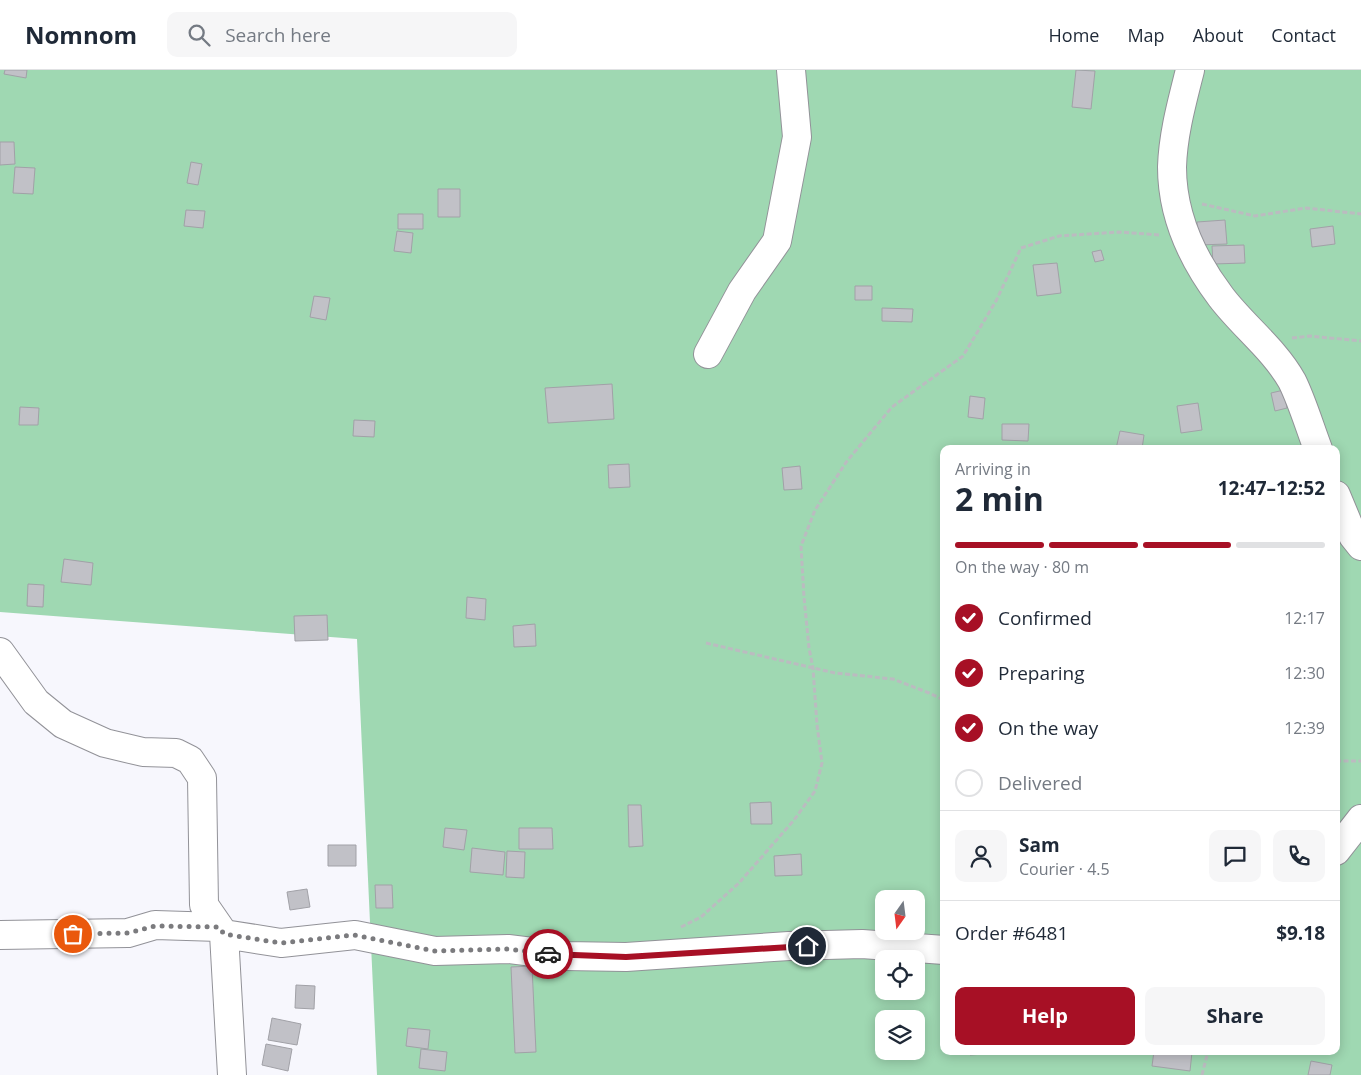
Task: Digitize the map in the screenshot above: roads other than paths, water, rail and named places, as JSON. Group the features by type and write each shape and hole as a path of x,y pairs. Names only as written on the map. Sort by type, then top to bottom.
{"street":[{"path":"708,354 742,291 777,241 796,137 792,70"},
{"path":"1190,70 1176,130 1172,168 1176,211 1194,257 1221,298 1262,341 1292,381 1316,445"},
{"path":"1340,505 1352,536 1361,546"},
{"path":"0,652 36,702 63,724 105,743 143,752 176,753 190,760 202,778 204,905 221,930 232,1075"},
{"path":"1340,846 1361,819"},
{"path":"0,935 128,933 155,926 221,930 281,943 354,935 435,951 508,949 565,956 626,957 789,946 862,944 940,950"}]}
